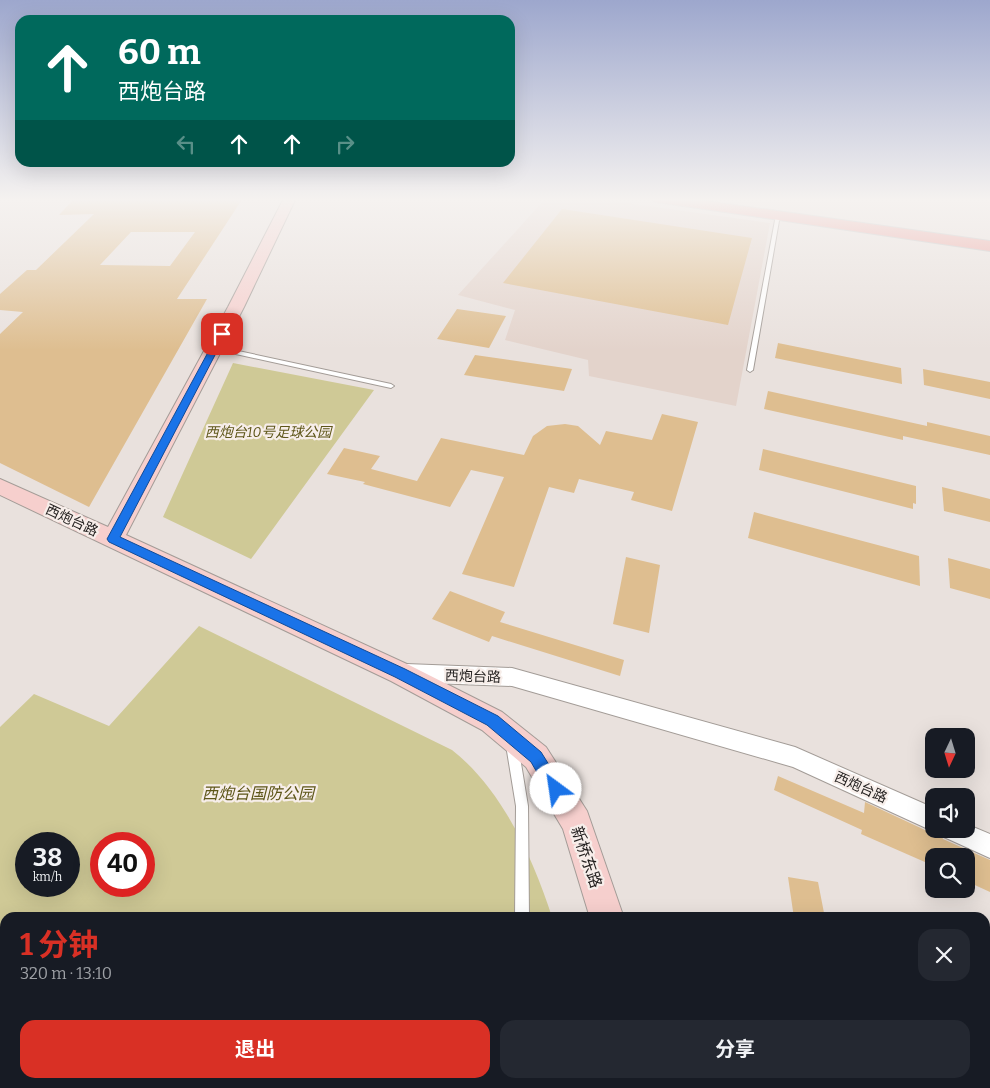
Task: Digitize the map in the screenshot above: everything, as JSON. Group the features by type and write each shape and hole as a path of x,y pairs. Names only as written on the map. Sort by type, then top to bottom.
{"street":[{"path":"113,539 215,348 265,249"},
{"name":"西炮台路","path":"0,486 400,673 512,677 795,758 925,816"},
{"name":"新桥东路","path":"400,673 492,721 536,757 576,822 605,912"},
{"path":"972,838 990,846"}],"lane":[{"path":"750,370 772,249"},
{"path":"215,348 391,386"},
{"path":"510,735 522,806 522,912"}],"shaded area":[{"path":"500,249 765,249 736,406 589,376 588,360 505,340 515,310 458,295"}],"green space":[{"name":"西炮台10号足球公园","path":"233,363 374,390 251,559 163,517"},
{"name":"西炮台国防公园","path":"199,626 452,750 470,766 501,804 525,849 550,912 0,912 0,727 34,694 109,726"}],"building":[{"path":"58,249 115,249 100,265 170,266 183,249 210,249 177,299 207,299 89,507 0,463 0,334 23,312 0,310 0,294 27,270 36,270"},
{"path":"530,249 749,249 728,325 503,283"},
{"path":"457,309 506,316 489,348 437,339"},
{"path":"778,343 901,368 902,384 775,358"},
{"path":"475,355 572,369 564,391 464,375"},
{"path":"923,369 990,382 990,399 924,385"},
{"path":"768,391 927,426 927,422 990,436 990,455 903,436 903,440 764,409"},
{"path":"662,414 698,422 672,511 631,500 634,492 579,479 574,493 549,487 514,587 462,574 504,477 471,470 450,507 363,484 365,482 327,474 344,448 380,456 371,469 417,481 441,438 524,455 533,436 547,426 565,424 578,426 600,445 606,431 652,440"},
{"path":"763,449 916,486 916,504 913,503 913,509 759,470"},
{"path":"942,487 990,499 990,522 944,511"},
{"path":"754,512 919,556 920,586 748,538"},
{"path":"626,557 660,565 649,633 613,624"},
{"path":"948,558 990,569 990,599 950,588"},
{"path":"450,591 505,612 500,622 624,660 620,676 492,636 489,642 432,619"},
{"path":"778,776 864,813 865,802 925,830 925,838 943,838 963,848 925,848 925,862 861,834 862,830 774,790"},
{"path":"975,853 990,860 990,892 975,885"},
{"path":"788,877 818,882 824,912 793,912"}],"route":[{"path":"222,334 113,539 400,673 492,721 536,757 556,789"}]}
